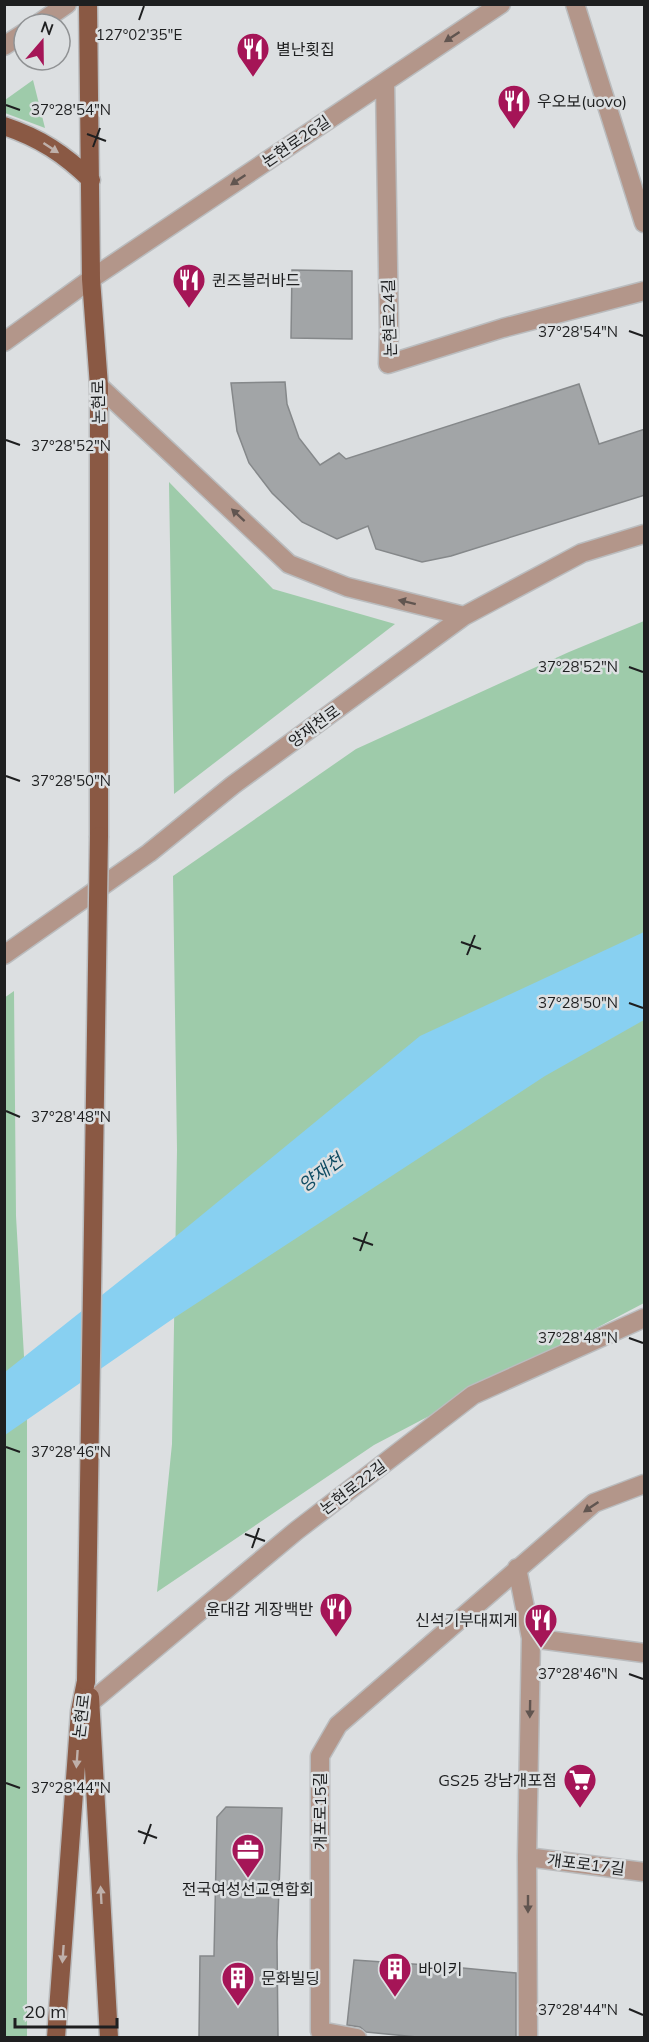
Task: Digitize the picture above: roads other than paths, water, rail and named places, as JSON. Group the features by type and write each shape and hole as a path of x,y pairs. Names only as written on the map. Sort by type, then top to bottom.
{"main road":[{"name":"논현로","path":"56,2037 80,1711 86,1681 99,836 99,387 91,279 88,4"},
{"path":"4,126 30,134 70,160 91,180"},
{"name":"논현로","path":"86,1681 91,1702 109,2037"}],"street":[{"name":"논현로26길","path":"4,342 91,279 501,4"},
{"path":"575,4 645,223"},
{"name":"논현로24길","path":"385,81 388,364 503,328 645,291"},
{"path":"99,387 289,564 347,587 464,615"},
{"name":"양재천로","path":"4,955 149,853 233,785 464,615 582,553 645,534"},
{"name":"논현로22길","path":"91,1702 296,1531 472,1395 645,1318"},
{"name":"개포로15길","path":"357,2037 320,2031 320,1756 338,1725 594,1503 645,1484"},
{"path":"517,1568 531,1638 527,1857 528,2037"},
{"path":"531,1638 645,1653"},
{"name":"개포로17길","path":"527,1857 645,1872"}],"water":[{"name":"양재천","path":"644,932 644,1020 545,1076 174,1318 5,1435 5,1372 175,1237 420,1036"}],"place":[{"name":"별난횟집","path":"253,78"},
{"name":"우오보(uovo)","path":"514,130"},
{"name":"퀸즈블러바드","path":"189,309"},
{"name":"윤대감 게장백반","path":"336,1638"},
{"name":"신석기부대찌게","path":"541,1649"},
{"name":"GS25 강남개포점","path":"580,1809"},
{"name":"전국여성선교연합회","path":"248,1879"},
{"name":"바이키","path":"395,1998"},
{"name":"문화빌딩","path":"238,2007"}]}
